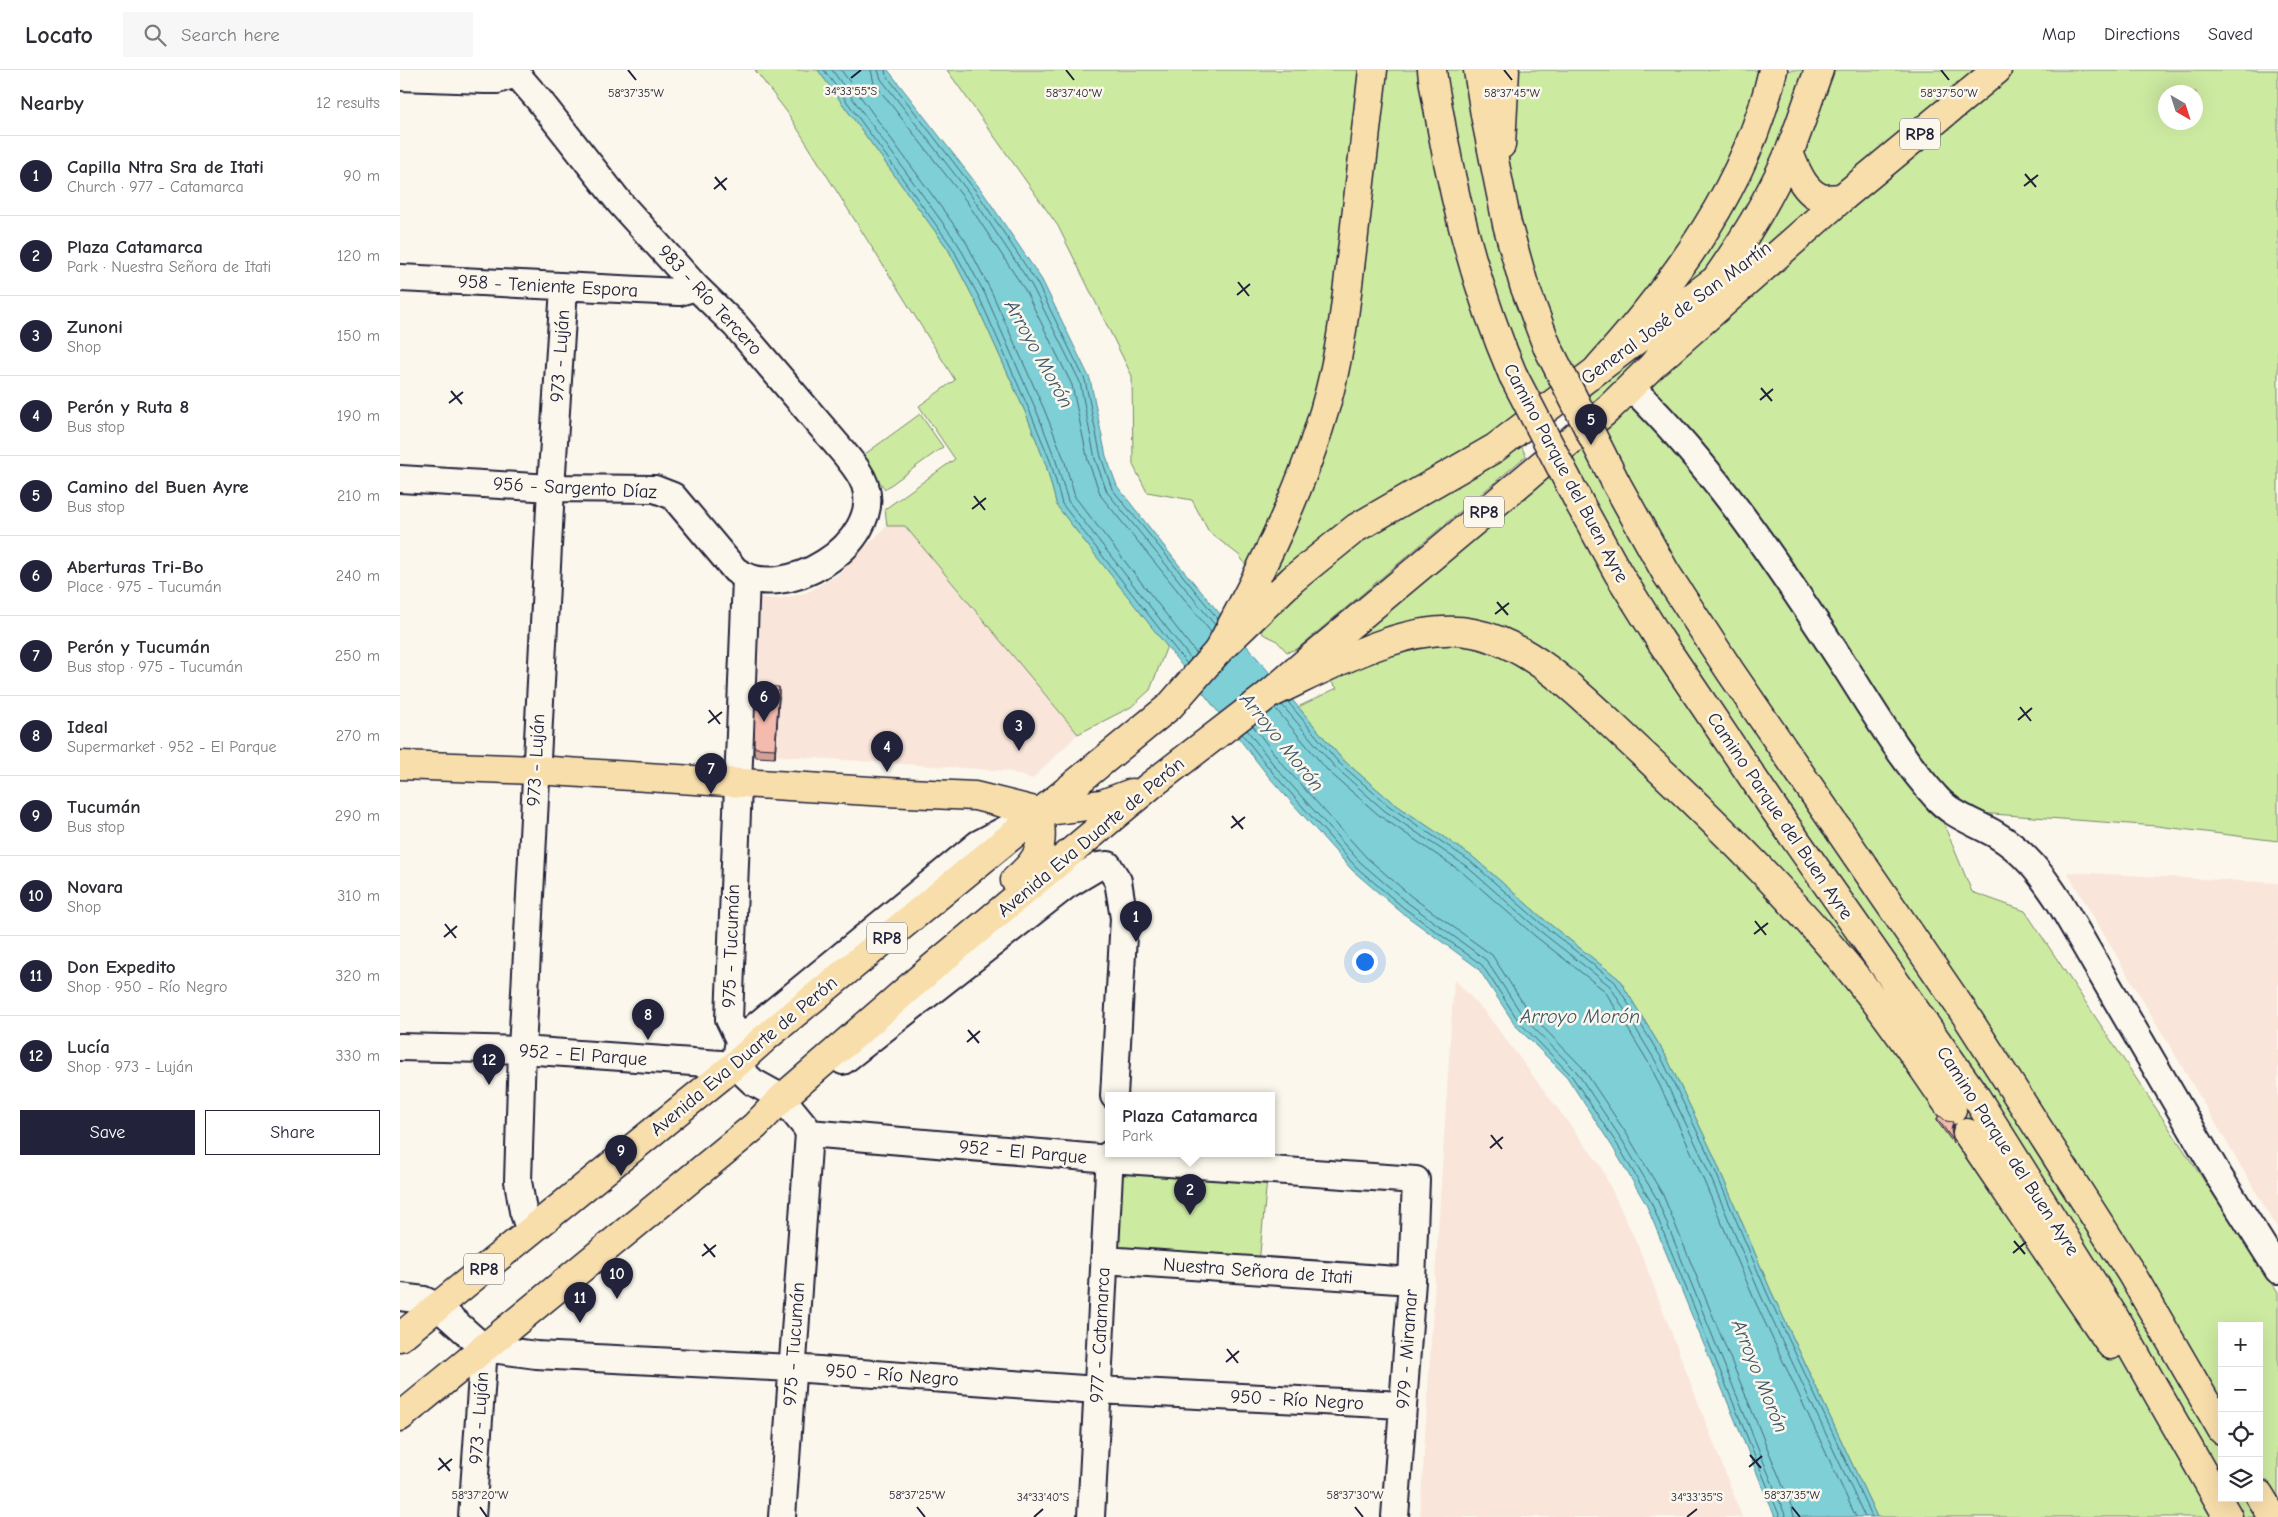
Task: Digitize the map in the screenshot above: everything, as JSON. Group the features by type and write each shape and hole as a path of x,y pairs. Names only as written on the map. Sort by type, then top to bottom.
{"main road":[{"path":"1260,595 1316,436 1337,360 1346,302 1373,70"},
{"name":"Camino Parque del Buen Ayre","path":"1432,70 1449,172 1473,268 1513,375 1581,506 1618,573 1718,727 1976,1097 2113,1315 2228,1517"},
{"name":"Camino Parque del Buen Ayre","path":"1478,70 1507,224 1524,285 1547,346 1616,482 1666,573 1965,1014 2131,1273 2218,1423"},
{"path":"1498,177 1505,70"},
{"path":"1599,367 1638,324 1664,290 1719,207 1742,166 1758,125 1773,70"},
{"path":"1653,365 1718,278 1758,212 1789,153 1819,70"},
{"name":"General José de San Martín","path":"1316,664 1631,387 1653,365 1842,198 1997,70"},
{"path":"1789,153 1799,176 1809,190 1824,199 1842,198"},
{"name":"General José de San Martín","path":"1260,595 1293,579 1356,528 1495,448 1718,278 1842,198"},
{"name":"Avenida Eva Duarte de Perón","path":"400,1336 530,1231 737,1052 766,1037 1040,822 1170,706 1218,651 1260,595"},
{"path":"1316,664 1366,651 1407,636 1440,630 1472,632 1496,639 1557,676 1700,807 1781,889 1872,997 1952,1110"},
{"name":"Avenida Eva Duarte de Perón","path":"400,1417 756,1126 782,1098 932,968 1150,786 1268,696 1316,664"},
{"path":"400,765 536,770 975,796 1040,822 1109,803 1150,786"},
{"path":"932,968 972,917 1028,870 1038,857 1042,846 1040,822"},
{"path":"1967,1133 2228,1517"},
{"path":"2263,1501 2273,1517"}],"street":[{"path":"400,77 497,80 514,72"},
{"name":"983 - Río Tercero","path":"514,72 539,100 620,203 696,287 736,326 858,471 866,486 865,518 849,541 823,565 803,575 784,580 765,581 746,578"},
{"name":"958 - Teniente Espora","path":"400,278 564,288 679,292 696,287"},
{"name":"973 - Luján","path":"530,1231 523,1211 518,1182 522,1050 551,488 564,288"},
{"path":"1631,387 1676,432 1733,503 1776,562 1910,764 1936,798 1965,820 1994,833 2020,850 2038,869 2059,901 2220,1178 2278,1270"},
{"name":"956 - Sargento Díaz","path":"400,479 551,488 655,489 673,496 736,570 746,578"},
{"name":"975 - Tucumán","path":"746,578 729,1019 737,1052 752,1082 782,1098 806,1126 809,1133 782,1517"},
{"name":"Avenida Eva Duarte de Perón","path":"782,1098 823,1077 1067,885 1099,866 1108,865 1118,881 1124,918 1114,1092"},
{"name":"952 - El Parque","path":"400,1047 737,1052"},
{"name":"952 - El Parque","path":"809,1133 1105,1156"},
{"name":"977 - Catamarca","path":"1091,1517 1110,1157"},
{"name":"952 - El Parque","path":"1123,1157 1416,1180"},
{"name":"979 - Miramar","path":"1395,1517 1412,1281 1416,1180"},
{"name":"Nuestra Señora de Itati","path":"1104,1260 1412,1281"},
{"path":"400,1297 424,1300 437,1306 484,1348"},
{"name":"973 - Luján","path":"472,1517 484,1348"},
{"name":"950 - Río Negro","path":"484,1348 536,1355 792,1368 1098,1390 1403,1405"}],"shaded area":[{"path":"887,526 905,526 1078,734 1032,779 1008,771 770,755 757,745 760,598 778,599 806,593 836,576"},
{"path":"2067,872 2278,883 2278,1229"},
{"path":"1454,979 1485,1012 1600,1165 1639,1248 1742,1517 1420,1517"}],"green space":[{"path":"755,70 818,70 948,249 975,301 1027,416 1046,465 1057,506 1167,646 1150,690 1131,707 1078,734 905,526 887,526 885,509 955,459 919,406 955,380 787,112"},
{"path":"947,70 2278,70 2278,841 2157,826 1938,810 1972,892 2025,911 2278,1292 2278,1517 1877,1517 1771,1291 1712,1152 1666,1056 1619,979 1547,922 1473,857 1392,802 1342,759 1298,707 1337,688 1320,671 1312,657 1838,200 1718,278 1268,603 1240,556 1209,532 1192,500 1147,492 1133,465 1132,376 1058,226"},
{"path":"1636,347 1652,348 1592,405 1585,390"},
{"path":"920,414 943,447 885,489 861,457"},
{"path":"1520,443 1526,456 1297,649 1287,652 1276,640 1263,634 1261,627 1289,598 1350,545"},
{"path":"1121,1166 1267,1179 1259,1264 1114,1252"}],"water":[{"name":"Arroyo Morón","path":"818,70 888,70 982,191 1042,280 1090,379 1106,456 1117,486 1178,564 1342,759 1392,802 1473,857 1547,922 1619,979 1666,1056 1712,1152 1771,1291 1877,1517 1775,1517 1646,1204 1612,1146 1567,1077 1516,1026 1478,968 1401,912 1352,870 1269,777 1057,506 1046,465 1027,416 975,301 948,249"}],"building":[{"path":"756,686 779,687 775,749 756,748 754,745"},
{"path":"1940,1116 1946,1121 1953,1122 1951,1130 1953,1140 1937,1118"}],"place":[{"name":"Camino del Buen Ayre","path":"1591,445"},
{"name":"Aberturas Tri-Bo","path":"764,722"},
{"name":"Zunoni","path":"1019,751"},
{"name":"Perón y Ruta 8","path":"887,772"},
{"name":"Perón y Tucumán","path":"711,794"},
{"name":"Capilla Ntra Sra de Itati","path":"1136,942"},
{"name":"Ideal","path":"648,1040"},
{"name":"Lucía","path":"489,1085"},
{"name":"Tucumán","path":"621,1176"},
{"name":"Plaza Catamarca","path":"1190,1215"},
{"name":"Novara","path":"617,1299"},
{"name":"Don Expedito","path":"580,1323"}]}
